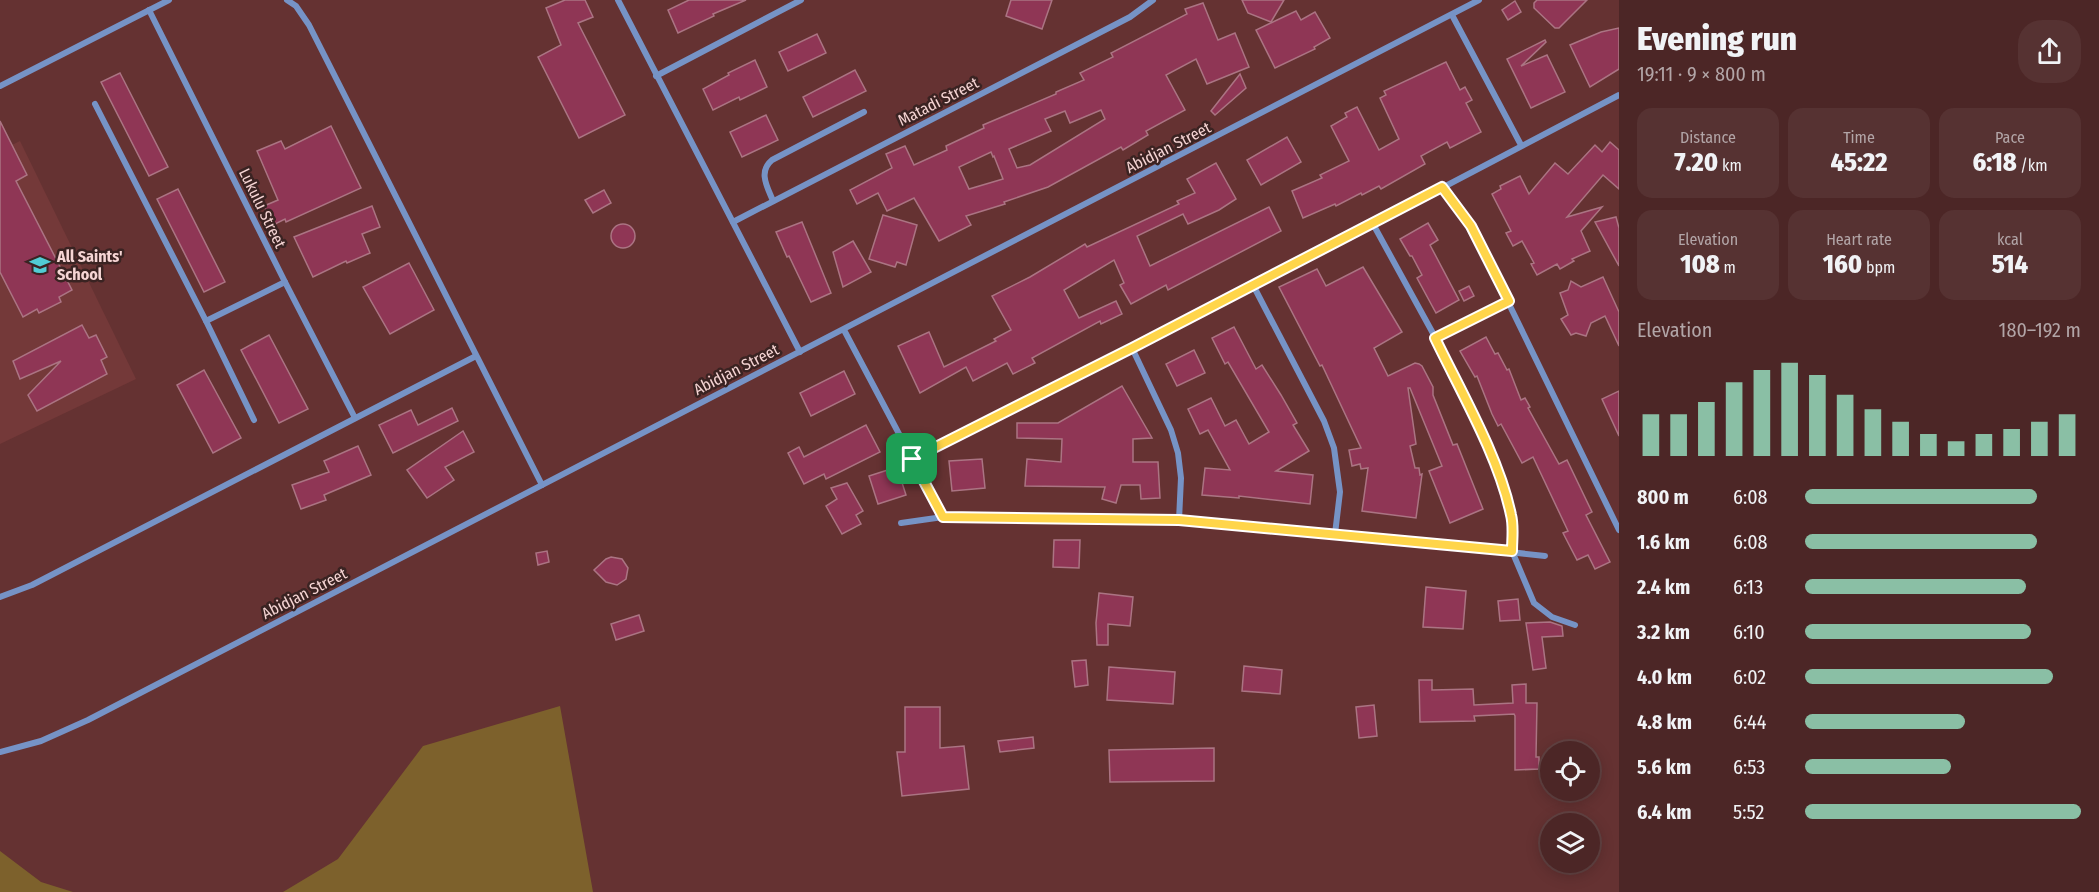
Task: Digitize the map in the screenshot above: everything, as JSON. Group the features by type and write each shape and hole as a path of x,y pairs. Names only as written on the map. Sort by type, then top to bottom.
{"street":[{"path":"0,86 169,0"},
{"path":"286,0 296,6 309,25 542,485"},
{"path":"618,0 800,352"},
{"path":"656,76 801,0"},
{"name":"Matadi Street","path":"733,222 1131,17 1153,0"},
{"name":"Abidjan Street","path":"0,752 41,741 88,720 1479,0"},
{"name":"Lukulu Street","path":"149,10 355,418"},
{"path":"1452,15 1521,145"},
{"path":"912,459 1373,224 1619,95"},
{"path":"95,104 254,420"},
{"path":"773,201 764,176 765,166 772,160 864,112"},
{"path":"1442,187 1471,226 1619,530"},
{"path":"1373,224 1435,338 1493,458 1512,517 1512,551 1534,603 1552,617 1575,625"},
{"path":"206,321 285,282"},
{"path":"1253,285 1324,421 1334,448 1340,492 1335,534"},
{"path":"1435,338 1509,301"},
{"path":"844,330 943,517"},
{"path":"1132,348 1171,430 1178,453 1179,520"},
{"path":"0,597 32,585 476,356"},
{"path":"901,523 943,517 1179,520 1545,556"}],"shaded area":[{"name":"All Saints' School","path":"20,141 136,379 0,444 0,151"},
{"path":"560,706 593,892 283,892 338,859 423,746"},
{"path":"0,851 41,882 73,892 0,892"}],"building":[{"path":"565,0 585,0 593,17 578,23 625,115 579,138 538,57 561,45 546,8"},
{"path":"689,0 746,0 713,14 714,16 678,33 668,10"},
{"path":"1011,0 1052,0 1042,29 1006,16"},
{"path":"1242,0 1284,0 1271,22 1248,13"},
{"path":"1537,0 1587,0 1559,28 1555,28 1534,8"},
{"path":"1515,1 1521,12 1508,20 1502,10"},
{"path":"1203,3 1218,40 1235,33 1249,67 1207,84 1196,59 1166,75 1185,110 1146,131 1148,135 1123,150 1121,147 1048,187 966,216 971,225 939,241 914,198 887,211 878,193 857,204 850,190 892,168 886,154 905,146 914,165 947,150 946,146 984,128 983,125 1084,80 1080,73 1113,57 1111,53 1187,14 1185,9","holes":["1101,110 1105,119 1030,165 1017,168 1009,149 1051,131 1045,119 1065,111 1070,123","991,152 1003,179 969,189 959,167"]},
{"path":"1296,11 1301,20 1315,12 1330,38 1314,47 1315,49 1275,68 1256,30"},
{"path":"1619,28 1619,69 1590,87 1570,45 1601,32"},
{"path":"817,34 826,53 788,71 779,52"},
{"path":"1545,40 1546,42 1521,66 1547,55 1565,92 1531,108 1507,59"},
{"path":"755,60 767,87 713,110 703,89"},
{"path":"1446,62 1460,90 1465,87 1472,100 1466,103 1481,132 1450,148 1447,142 1421,156 1425,164 1381,189 1379,186 1303,218 1292,191 1322,178 1320,175 1349,161 1331,126 1347,117 1345,113 1357,107 1379,150 1399,139 1380,98 1386,95 1384,91"},
{"path":"855,70 866,91 813,117 803,97"},
{"path":"120,73 168,167 149,176 101,82"},
{"path":"1240,74 1246,88 1215,115 1211,111"},
{"path":"766,115 778,140 742,157 730,132"},
{"path":"0,121 27,175 16,181 72,290 59,297 61,302 39,313 37,309 23,317 0,272"},
{"path":"331,126 361,188 286,222 285,219 273,225 264,206 278,200 257,151 281,141 285,149"},
{"path":"1287,137 1301,162 1261,185 1247,160"},
{"path":"1610,142 1619,150 1619,189 1603,175 1567,217 1602,207 1581,231 1590,251 1572,259 1574,261 1560,269 1557,264 1537,275 1531,264 1534,263 1522,241 1513,246 1506,233 1511,231 1492,194 1501,189 1500,186 1520,176 1529,194 1555,163 1568,174 1595,145 1602,152"},
{"path":"1216,163 1236,199 1219,210 1188,224 1183,214 1137,236 1150,266 1269,207 1281,231 1168,290 1166,285 1131,304 1120,285 1124,283 1114,260 1064,290 1079,318 1116,301 1122,314 1101,324 1100,321 1032,358 1035,363 1013,374 1007,363 973,381 966,367 920,393 898,346 929,332 944,367 996,341 994,339 1011,330 992,296 1030,277 1085,244 1087,247 1179,204 1177,201 1195,193 1187,179"},
{"path":"178,189 225,282 204,292 157,199"},
{"path":"604,190 611,203 593,213 585,200"},
{"path":"372,206 380,227 362,234 370,253 347,263 346,261 313,277 294,237"},
{"path":"883,215 917,225 906,265 897,262 895,267 869,259"},
{"path":"1616,217 1619,228 1619,266 1595,222"},
{"path":"802,222 831,293 811,302 776,232"},
{"path":"1428,223 1438,240 1430,245 1459,300 1436,313 1417,278 1422,275 1400,239"},
{"path":"623,224 632,227 635,236 632,245 623,248 614,245 611,236 614,227"},
{"path":"853,241 871,272 843,287 833,252"},
{"path":"409,263 434,310 390,334 363,287"},
{"path":"1363,267 1402,332 1374,348 1388,376 1415,363 1422,366 1433,387 1433,395 1453,445 1457,444 1483,509 1450,523 1429,471 1442,466 1410,388 1408,388 1416,444 1410,446 1415,468 1419,468 1420,475 1422,474 1416,518 1362,511 1368,468 1361,469 1360,464 1352,466 1349,450 1361,448 1322,365 1320,366 1279,287 1317,269 1326,286"},
{"path":"1603,277 1619,312 1619,346 1605,316 1591,323 1586,336 1576,333 1571,335 1561,319 1568,315 1560,293 1568,290 1571,281 1581,287"},
{"path":"1469,286 1474,296 1464,301 1459,291"},
{"path":"82,325 89,338 96,335 107,357 101,360 107,374 37,411 28,395 61,361 20,379 13,361"},
{"path":"1234,327 1256,369 1262,365 1297,423 1293,425 1309,451 1276,471 1313,475 1310,504 1239,496 1239,498 1202,495 1205,468 1230,470 1208,430 1200,434 1188,409 1211,398 1225,426 1236,420 1249,444 1269,432 1228,362 1225,364 1212,338"},
{"path":"269,335 308,409 279,423 241,350"},
{"path":"1486,337 1495,354 1498,353 1507,370 1509,369 1521,400 1525,398 1530,407 1528,408 1559,464 1567,460 1592,512 1586,515 1610,562 1595,569 1588,555 1577,560 1563,533 1568,531 1533,457 1522,463 1501,424 1498,426 1477,376 1475,377 1460,351"},
{"path":"1194,350 1205,373 1177,386 1166,364"},
{"path":"204,370 241,438 213,453 177,385"},
{"path":"844,371 855,394 811,416 800,393"},
{"path":"1122,386 1152,438 1133,439 1133,462 1158,462 1160,498 1141,499 1140,485 1121,485 1116,503 1102,499 1105,487 1025,486 1027,459 1061,462 1062,439 1017,438 1017,423 1058,423"},
{"path":"1619,391 1619,436 1602,399"},
{"path":"452,408 458,421 393,453 379,425 411,410 418,425"},
{"path":"866,425 880,452 826,479 824,474 804,484 788,453 799,447 804,457"},
{"path":"463,431 474,452 445,467 454,480 427,498 407,470"},
{"path":"358,446 371,475 324,495 326,500 301,509 292,485 329,472 324,461"},
{"path":"982,459 985,488 952,491 949,461"},
{"path":"897,467 906,495 878,504 869,476"},
{"path":"847,483 863,511 856,515 861,524 842,534 826,506 837,499 831,488"},
{"path":"1054,540 1080,540 1079,568 1053,567"},
{"path":"547,551 549,562 538,565 536,553"},
{"path":"611,557 622,559 628,568 626,579 617,585 606,582 594,570"},
{"path":"1426,587 1466,591 1463,629 1423,627"},
{"path":"1099,593 1133,597 1130,626 1108,624 1108,645 1097,645 1096,623"},
{"path":"1518,599 1520,620 1500,621 1498,601"},
{"path":"639,615 644,631 616,640 611,624"},
{"path":"1550,622 1562,626 1563,636 1542,637 1546,668 1533,670 1526,623"},
{"path":"1086,660 1088,685 1075,687 1072,661"},
{"path":"1244,666 1282,670 1280,694 1242,691"},
{"path":"1109,667 1175,672 1173,704 1107,700"},
{"path":"1419,680 1432,680 1432,690 1473,689 1474,705 1513,703 1512,685 1526,684 1526,703 1537,703 1536,757 1539,757 1539,769 1515,770 1514,714 1474,716 1475,721 1420,722"},
{"path":"1374,705 1377,736 1359,738 1356,707"},
{"path":"905,707 940,707 940,748 964,746 969,789 902,796 897,752 905,752"},
{"path":"1033,737 1034,748 1000,752 998,741"},
{"path":"1214,748 1214,781 1110,782 1109,750"}],"place":[{"name":"All Saints' School","path":"40,265"}],"route":[{"path":"1442,187 1471,226 1509,301 1435,338 1493,458 1504,487 1512,517 1512,551 1179,520 943,517 912,459 1442,187"}]}
